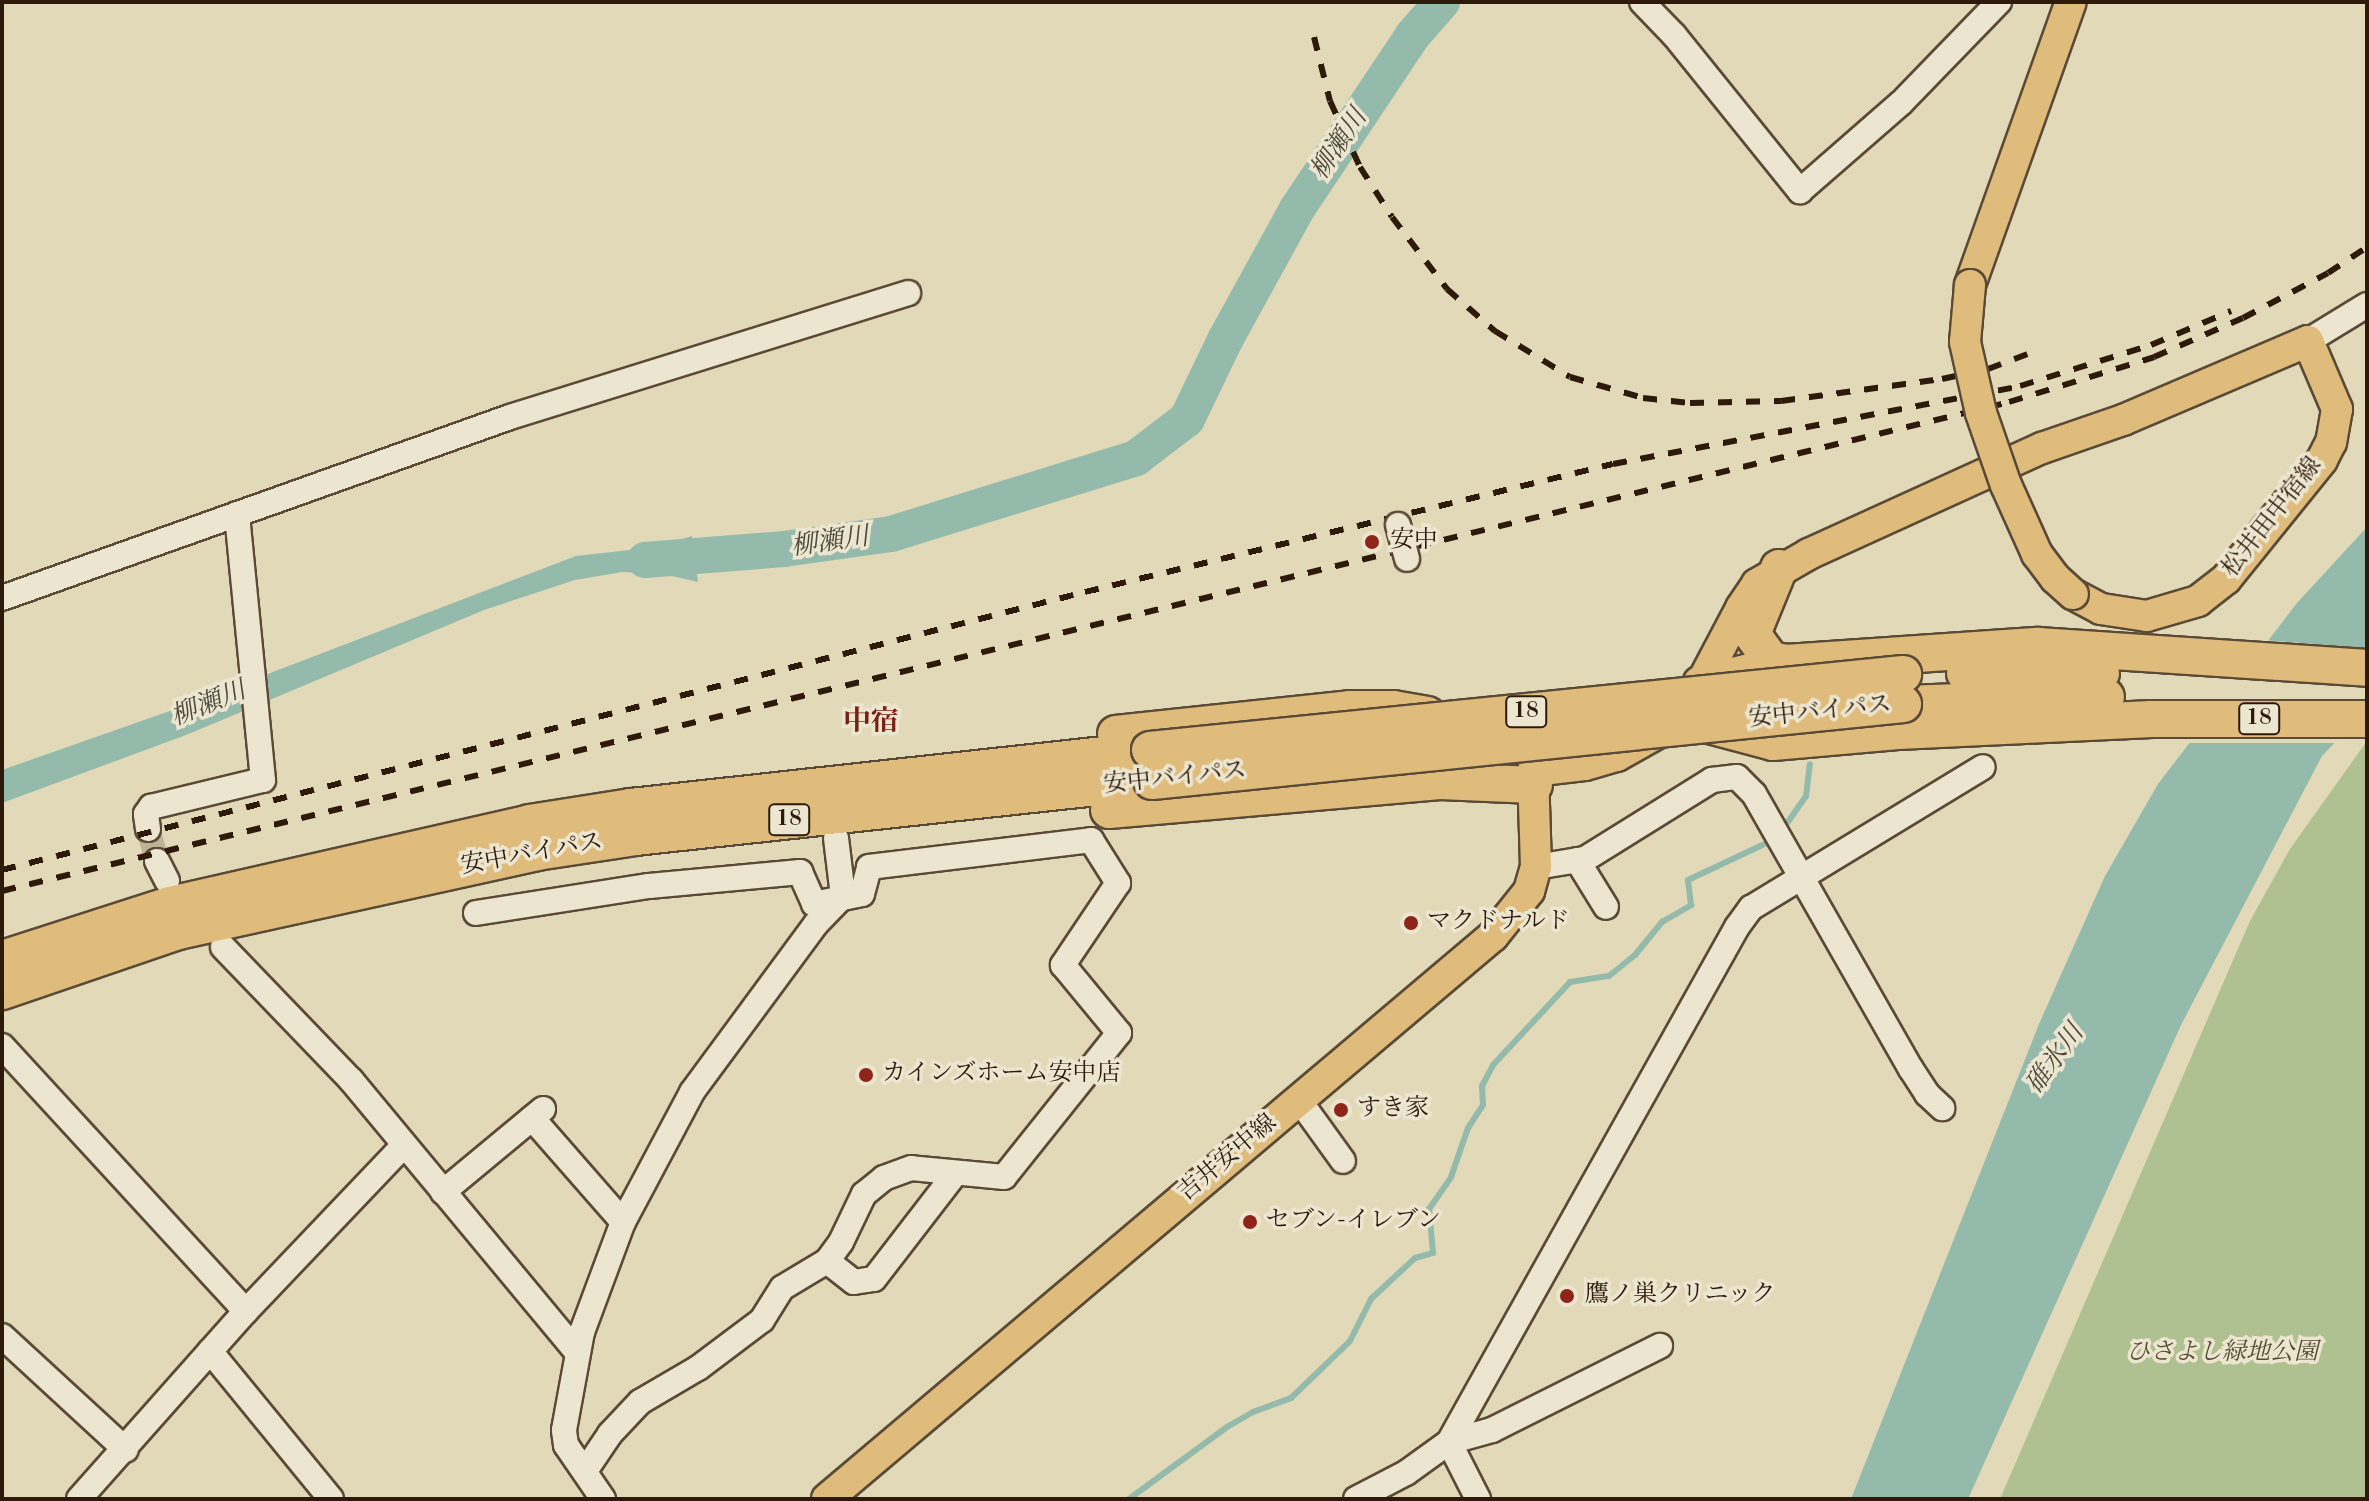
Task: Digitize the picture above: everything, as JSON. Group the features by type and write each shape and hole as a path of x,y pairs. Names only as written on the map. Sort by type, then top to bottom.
{"highway":[{"path":"1779,568 1752,634 1771,660 1786,663"},
{"path":"1701,684 1786,663 2038,646 2171,686"},
{"path":"1690,719 1773,742 1898,731 2171,686 2367,668"},
{"name":"安中バイパス","path":"2,959 170,905 530,823 631,807 1151,765 1903,689 2171,686 2367,679"},
{"name":"安中バイパス","path":"2171,686 2367,706"},
{"name":"18","path":"2171,686 2367,719"},
{"path":"530,823 705,780 1350,709 1419,712 1451,725 1533,778"},
{"path":"1298,715 1310,790"},
{"name":"安中バイパス","path":"2,991 178,931 428,873 635,837 1151,765"},
{"path":"428,873 836,838 1310,790 1533,778"}],"main road":[{"name":"松井田中宿線","path":"2071,2 1970,285 1965,342 1981,413 2006,485 2037,554 2055,578 2073,594 2101,609 2147,616 2198,601 2226,579 2322,460 2331,442 2337,409 2308,341"},
{"path":"1533,778 1579,786 1634,772 1665,751 1690,719 1701,684 1741,608 1757,584 1779,568 2042,448 2123,420 2308,341"},
{"path":"1533,778 1632,750 1663,730 1701,684"},
{"name":"吉井安中線","path":"827,1499 1493,936 1529,891 1536,867 1533,778"}],"street":[{"path":"1642,2 1674,35 1800,191 1901,103 1999,2"},
{"path":"2,598 510,417 908,293"},
{"path":"2308,341 2367,305"},
{"path":"148,829 146,814 151,807 263,780 237,514"},
{"path":"1398,525 1407,559"},
{"path":"1533,778 1546,699"},
{"path":"1449,1442 1737,927 1751,908 1799,876 1983,767"},
{"path":"1536,867 1585,859 1712,780 1731,775 1749,786 1911,1069 1927,1094 1942,1108"},
{"path":"836,838 843,896"},
{"path":"476,913 665,884 800,872 814,904 862,894 869,867 1091,840 1118,883 1063,965 1119,1033 1004,1177 954,1175 911,1168 884,1178 864,1194 841,1242 827,1261 782,1288 762,1320 698,1368 640,1402 610,1434 585,1471"},
{"path":"1577,860 1606,907"},
{"path":"603,1499 566,1445 564,1430 582,1332 623,1222 692,1092 816,924 843,896"},
{"path":"223,947 351,1080 577,1352"},
{"path":"2,1046 246,1311"},
{"path":"1299,1100 1343,1161"},
{"path":"443,1192 538,1113 623,1222"},
{"path":"79,1499 126,1450 246,1311 404,1145"},
{"path":"827,1261 854,1282 874,1279 954,1175"},
{"path":"2,1336 126,1450"},
{"path":"1356,1499 1406,1473 1449,1442 1492,1430 1660,1346"},
{"path":"210,1351 331,1499"},
{"path":"1449,1442 1478,1499"}],"green space":[{"name":"ひさよし緑地公園","path":"2367,741 2367,1499 2000,1499 2250,921 2290,849"}],"water":[{"name":"碓氷川","path":"2367,527 2367,709 2322,756 2181,1025 1968,1499 1851,1499 2039,1024 2105,876 2158,784 2297,603"},
{"path":"692,536 698,582 663,574 622,572 575,580 484,610 186,735 2,803 2,770 184,706 576,556 657,547"}],"pier":[{"path":"2264,640 2367,648 2367,715 2340,743 2185,743"}],"waterway":[{"name":"柳瀬川","path":"645,560 784,549 891,534 1136,458 1187,419 1225,340 1297,209 1413,35 1442,2"},
{"path":"1783,829 1806,796 1810,764"},
{"path":"1129,1499 1227,1427 1253,1412 1291,1398 1350,1341 1371,1299 1415,1258 1433,1253 1429,1209 1451,1177 1468,1128 1483,1105 1482,1086 1493,1065 1570,982 1609,976 1635,955 1662,922 1691,905 1688,880 1773,840"}],"tunnel":[{"path":"148,829 157,861"}],"railway":[{"path":"1314,37 1330,101 1360,167 1392,217 1447,289 1495,331 1570,377 1643,398 1690,403 1781,401 1942,379 1988,369 2033,352"},
{"path":"2,891 2009,402 2154,357 2243,318 2328,273 2367,247"},
{"path":"2,870 1085,592 1613,464 2020,386 2151,345 2231,311"}],"place":[{"name":"安中","path":"1372,542"},
{"name":"マクドナルド","path":"1411,923"},
{"name":"カインズホーム安中店","path":"866,1075"},
{"name":"すき家","path":"1341,1110"},
{"name":"セブン-イレブン","path":"1250,1222"},
{"name":"鷹ノ巣クリニック","path":"1567,1296"}],"district":[{"name":"中宿","path":"871,723"}]}
